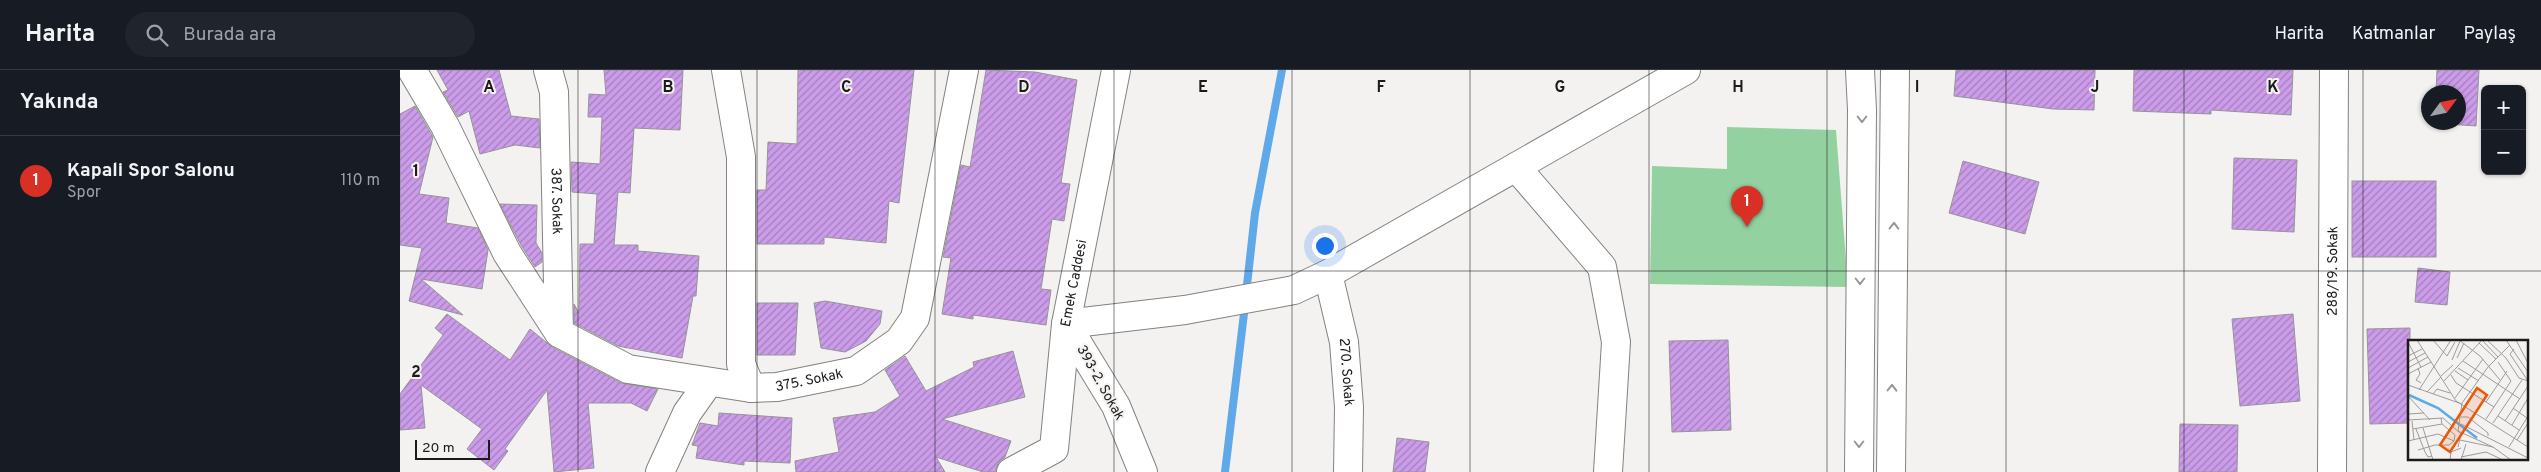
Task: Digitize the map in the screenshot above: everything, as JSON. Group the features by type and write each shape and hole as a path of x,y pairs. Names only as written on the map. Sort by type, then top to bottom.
{"street":[{"path":"400,79 402,70"},
{"path":"412,70 445,126 507,253 559,333"},
{"name":"387. Sokak","path":"548,70 554,92 559,333"},
{"path":"726,70 740,157 741,364 751,388"},
{"name":"375. Sokak","path":"559,333 628,369 751,388 777,387 856,371 899,341 915,318 964,70"},
{"name":"Emek Caddesi","path":"1011,472 1054,449 1066,324 1116,70"},
{"path":"1066,324 1185,310 1294,290 1328,274 1686,70"},
{"path":"1859,472 1862,120 1860,70"},
{"path":"1891,472 1896,70"},
{"name":"288/19. Sokak","path":"2332,472 2334,70"},
{"path":"1516,167 1602,267 1616,342 1608,472"},
{"name":"270. Sokak","path":"1328,274 1344,342 1349,407 1348,472"},
{"name":"393-2. Sokak","path":"1066,324 1116,406 1143,472"},
{"path":"660,472 687,413 709,382"}],"green space":[{"path":"1727,127 1836,130 1848,287 1650,284 1652,166 1727,169"}],"building":[{"path":"437,70 499,70 511,116 539,119 540,148 515,145 480,154 469,111 458,117 443,92 448,90"},
{"path":"604,70 683,70 680,130 634,128 630,193 618,192 614,245 638,245 638,251 699,256 696,296 693,296 682,358 618,346 574,323 574,304 579,313 580,244 594,244 597,194 572,192 571,162 600,164 602,117 588,117 589,94 606,95"},
{"path":"798,70 914,70 899,203 889,201 886,243 824,237 824,244 757,244 757,190 766,190 768,142 797,144"},
{"path":"986,70 1035,72 1077,80 1061,183 1070,184 1064,221 1052,219 1041,289 1051,290 1046,325 973,315 973,319 942,314 951,258 943,257 961,165 970,167"},
{"path":"1956,70 2095,70 2094,110 2053,109 1954,96"},
{"path":"2134,70 2293,70 2291,115 2211,110 2211,114 2133,111"},
{"path":"2437,70 2479,70 2476,126 2466,125 2466,85 2436,85"},
{"path":"415,106 433,137 419,194 449,198 446,223 478,228 488,250 482,289 421,279 463,315 409,301 422,248 400,245 400,114"},
{"path":"2234,158 2297,160 2294,232 2232,229"},
{"path":"1963,161 2039,182 2025,234 1949,213"},
{"path":"2352,181 2436,181 2436,257 2352,257"},
{"path":"500,204 537,205 536,243 542,253 542,262 535,267 521,245"},
{"path":"2418,268 2450,272 2447,305 2415,302"},
{"path":"825,301 882,311 880,324 866,341 845,352 821,348 814,303"},
{"path":"757,303 798,303 795,355 757,355"},
{"path":"447,314 510,360 530,329 552,347 621,383 658,389 647,411 631,403 588,403 594,468 554,472 547,390 505,449 508,451 494,470 467,449 482,429 421,385 425,428 400,430 400,394 443,335 435,328"},
{"path":"2293,314 2300,401 2240,406 2232,319"},
{"path":"2410,328 2410,340 2408,340 2408,423 2370,424 2367,329"},
{"path":"1728,340 1731,430 1672,432 1669,341"},
{"path":"1013,351 1025,397 942,419 1011,441 1005,457 998,463 995,472 983,472 936,457 945,472 796,472 795,461 839,452 833,418 875,412 900,396 885,370 905,356 926,391 974,367 973,362"},
{"path":"719,413 792,418 790,463 744,461 744,465 696,458 698,446 692,445 700,423 718,426"},
{"path":"2180,424 2238,425 2237,472 2179,472"},
{"path":"1397,438 1429,442 1425,472 1393,472"}],"waterway":[{"path":"1246,294 1255,213 1282,70"},
{"path":"1225,472 1245,305"}],"place":[{"name":"Kapali Spor Salonu","path":"1747,227"}]}
